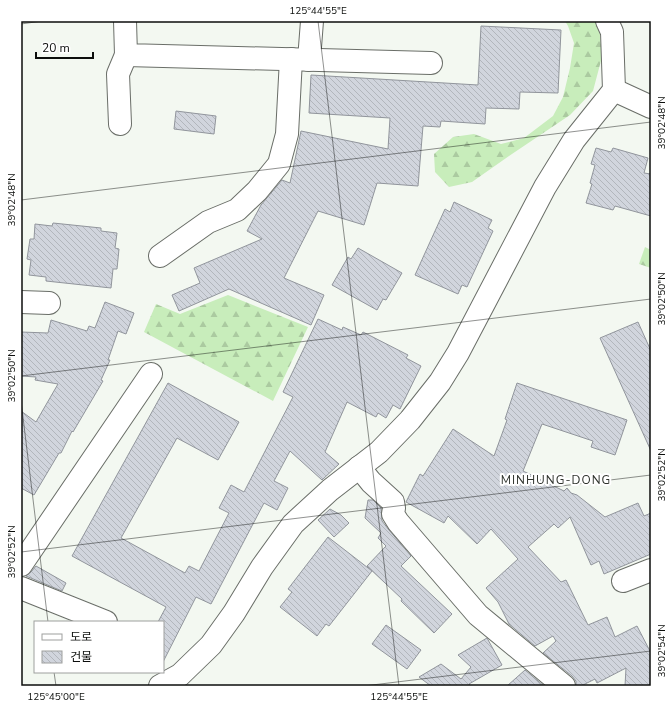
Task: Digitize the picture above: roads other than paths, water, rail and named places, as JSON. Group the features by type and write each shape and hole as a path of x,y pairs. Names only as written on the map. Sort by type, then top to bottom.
{"street":[{"path":"120,124 118,74 126,55 125,21"},
{"path":"160,256 208,222 237,210 257,191 279,164 287,134 300,60 312,21"},
{"path":"160,686 180,675 211,645 234,613 262,567 293,524 330,490 379,452 410,420 440,382 458,353 544,187 574,140 614,90 613,25"},
{"path":"126,55 431,63"},
{"path":"614,90 651,107"},
{"path":"21,302 49,303"},
{"path":"21,565 151,374"},
{"path":"359,467 371,482 393,502 393,514 398,522 478,615 564,686"},
{"path":"623,581 651,570"},
{"path":"21,588 104,621"}],"district":[{"name":"MINHUNG-DONG","path":"556,480"}]}
